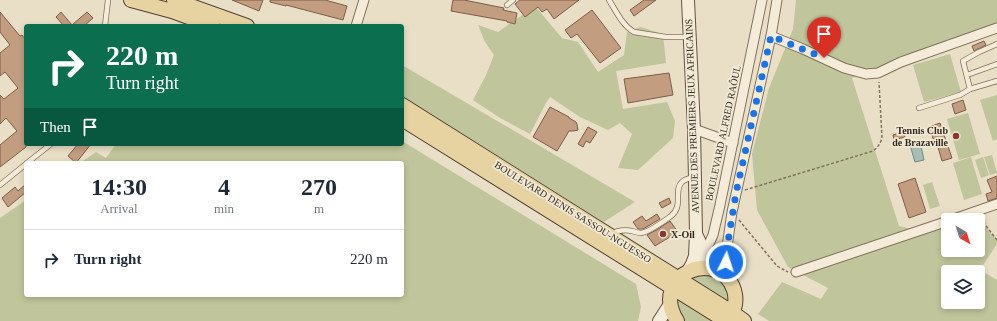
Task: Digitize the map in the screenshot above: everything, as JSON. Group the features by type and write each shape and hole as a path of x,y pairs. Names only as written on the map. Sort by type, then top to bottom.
{"main road":[{"path":"130,0 172,11 208,24"},
{"path":"174,0 241,24"},
{"name":"BOULEVARD DENIS SASSOU-NGUESSO","path":"404,106 609,234 684,276 733,319"},
{"name":"BOULEVARD DENIS SASSOU-NGUESSO","path":"404,120 684,276"},
{"path":"677,321 670,304 670,296 684,276 706,268 714,269 724,275 732,286 736,304 733,319"}],"street":[{"path":"357,24 364,0"},
{"name":"AVENUE DES PREMIERS JEUX AFRICAINS","path":"684,276 692,264 695,256 696,233 694,129 688,0"},
{"name":"BOULEVARD ALFRED RAÔUL","path":"684,276 705,253 713,235 762,0"},
{"path":"724,275 732,212 771,36 777,0"},
{"path":"771,36 850,70 866,74 878,73 905,61 997,28"},
{"path":"694,129 732,143"},
{"path":"973,213 997,204"},
{"path":"796,272 941,223"},
{"name":"AVENUE DES PREMIERS JEUX AFRICAINS","path":"696,233 705,253 724,275"},
{"path":"659,321 670,304"}],"lane":[{"path":"105,24 108,0"},
{"path":"507,5 512,0"},
{"path":"609,0 626,26 634,32 666,37 690,37"},
{"path":"970,89 963,61 997,44"},
{"path":"967,75 997,64"},
{"path":"920,108 960,95 970,89 997,81"},
{"path":"29,161 48,146"},
{"path":"0,185 24,165"},
{"path":"609,234 620,230 642,233 666,219 673,214 677,208 679,186 686,179 695,176"}],"path":[{"path":"736,193 873,151 877,148 882,138 878,73"},
{"path":"732,212 778,266 789,272 796,272"},
{"path":"976,212 997,240"}],"green space":[{"path":"796,0 997,0 997,28 852,78 899,226 916,230 941,222 941,257 985,257 985,226 997,240 997,244 983,265 941,265 941,309 985,309 985,273 997,280 997,321 769,321 758,314 782,282 821,299 828,288 788,267 757,210 752,154 769,88 793,29"},
{"path":"535,6 562,38 578,42 598,72 624,55 627,32 640,27 663,34 666,63 616,71 623,109 667,102 675,121 673,138 638,170 618,168 632,134 620,123 608,130 580,117 550,97 530,134 500,118 473,100 486,75 494,55 485,42 478,25 498,32"},
{"path":"950,54 961,92 924,102 913,65"},
{"path":"404,66 635,202 604,222 404,98"},
{"path":"997,95 997,139 993,141 980,100"},
{"path":"968,113 980,154 959,160 947,119"},
{"path":"404,142 636,284 641,307 638,321 0,321 0,218 24,201 24,297 404,297 404,161 83,161 96,152 106,158 115,146 404,146"},
{"path":"992,155 997,173 990,175 984,157"},
{"path":"971,157 982,194 964,200 953,163"},
{"path":"983,157 989,175 981,178 975,160"},
{"path":"932,182 940,206 930,209 923,185"},
{"path":"702,275 716,277 726,285 731,305 689,280"},
{"path":"677,299 715,321 684,321 676,302"}],"water":[{"path":"920,142 924,160 915,162 910,145"}],"building":[{"path":"232,0 263,0 259,11"},
{"path":"270,0 325,0 347,6 343,20 270,2"},
{"path":"453,0 464,0 504,8 503,10 517,13 515,24 507,21 451,11"},
{"path":"520,0 579,0 554,19 547,9 542,12 538,7 525,17 515,4"},
{"path":"644,0 656,0 634,16 630,10"},
{"path":"592,10 621,48 600,63 577,34 571,38 565,30"},
{"path":"0,12 20,36 22,35 24,38 24,146 26,147 0,167 0,145 17,131 6,118 0,124 0,95 4,99 18,88 5,72 0,76 0,53 10,45 0,32"},
{"path":"61,12 71,24 62,24 56,17"},
{"path":"87,12 93,18 86,24 73,24"},
{"path":"984,41 986,45 974,51 972,46"},
{"path":"669,73 673,95 628,103 624,79"},
{"path":"963,100 966,110 955,114 952,104"},
{"path":"550,107 576,122 578,130 569,131 557,151 533,137"},
{"path":"940,123 952,158 942,161 936,140 934,141 929,127"},
{"path":"588,127 597,132 590,143 586,141 583,147 578,144"},
{"path":"903,132 905,137 894,140 893,135"},
{"path":"76,146 89,146 78,161 74,161 68,156"},
{"path":"997,176 997,198 988,201 986,194 992,192 987,180"},
{"path":"915,178 926,212 909,218 898,184"},
{"path":"24,186 24,194 8,207 2,198 15,187 18,191"},
{"path":"669,198 671,203 662,208 659,203"},
{"path":"657,214 660,219 643,229 638,229 633,222 642,216 646,221"},
{"path":"670,221 678,232 655,246 647,235"}],"place":[{"name":"Tennis Club de Brazaville","path":"956,136"},
{"name":"X-Oil","path":"663,234"}],"route":[{"path":"726,262 732,212 771,36 824,58"}]}
